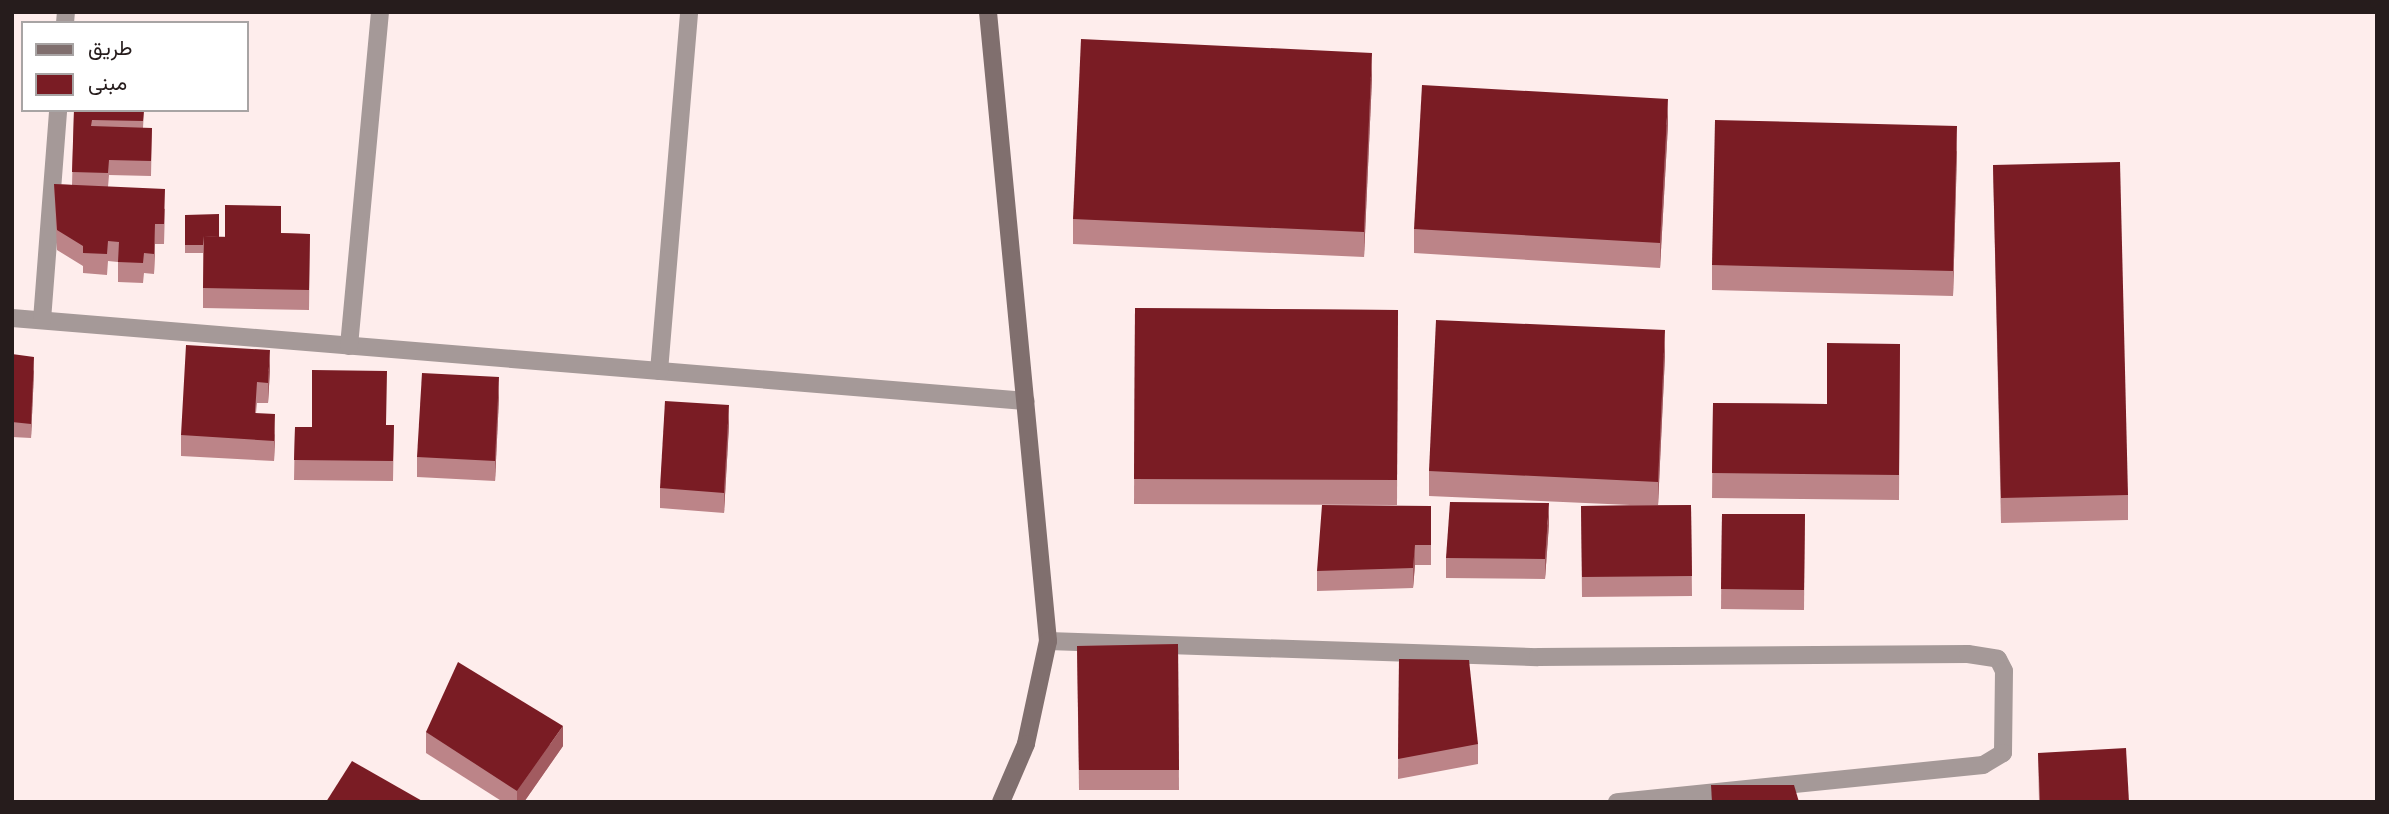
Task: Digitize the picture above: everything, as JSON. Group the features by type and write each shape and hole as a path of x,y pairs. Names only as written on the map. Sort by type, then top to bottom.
{"street":[{"path":"349,346 380,12"},
{"path":"659,371 689,12"},
{"path":"988,12 1048,641 1026,744 1001,802"},
{"path":"42,320 58,112"},
{"path":"12,318 1026,401"},
{"path":"1048,641 1538,657 1968,654 1998,659 2004,671 2003,753 1983,765 1617,802"}],"building":[{"path":"1081,39 1372,53 1364,232 1073,219"},
{"path":"1422,85 1668,99 1660,243 1414,229"},
{"path":"74,112 144,112 143,121 92,120 91,126 152,128 151,161 109,160 108,173 72,172"},
{"path":"1715,120 1957,126 1953,271 1712,265"},
{"path":"2120,162 2128,495 2001,498 1993,165"},
{"path":"54,184 165,189 164,224 155,224 154,254 144,253 143,263 118,262 119,242 108,241 107,254 83,253 83,246 57,230"},
{"path":"225,205 281,206 281,233 310,234 309,290 203,288 204,236 225,237"},
{"path":"219,214 219,237 204,236 203,245 185,245 185,215"},
{"path":"1135,308 1398,310 1397,480 1134,479"},
{"path":"1436,320 1665,330 1658,482 1429,471"},
{"path":"1827,343 1900,344 1899,475 1712,473 1713,403 1827,404"},
{"path":"186,345 270,350 268,383 257,382 255,413 275,414 274,441 181,435"},
{"path":"12,354 34,357 31,424 12,422"},
{"path":"312,370 387,371 386,425 394,425 393,461 294,460 295,427 312,427"},
{"path":"422,373 499,377 495,461 417,457"},
{"path":"665,401 729,405 724,493 660,488"},
{"path":"1450,502 1549,503 1545,559 1446,558"},
{"path":"1322,505 1431,506 1431,545 1415,545 1413,568 1317,571"},
{"path":"1691,505 1692,576 1582,577 1581,506"},
{"path":"1722,514 1805,514 1804,590 1721,589"},
{"path":"1178,644 1179,770 1079,770 1077,646"},
{"path":"1399,659 1469,660 1478,744 1398,759"},
{"path":"458,662 563,726 517,791 426,732"},
{"path":"2126,748 2129,802 2040,802 2038,753"},
{"path":"352,761 424,802 326,802"},
{"path":"1711,785 1794,785 1799,802 1712,802"}]}
